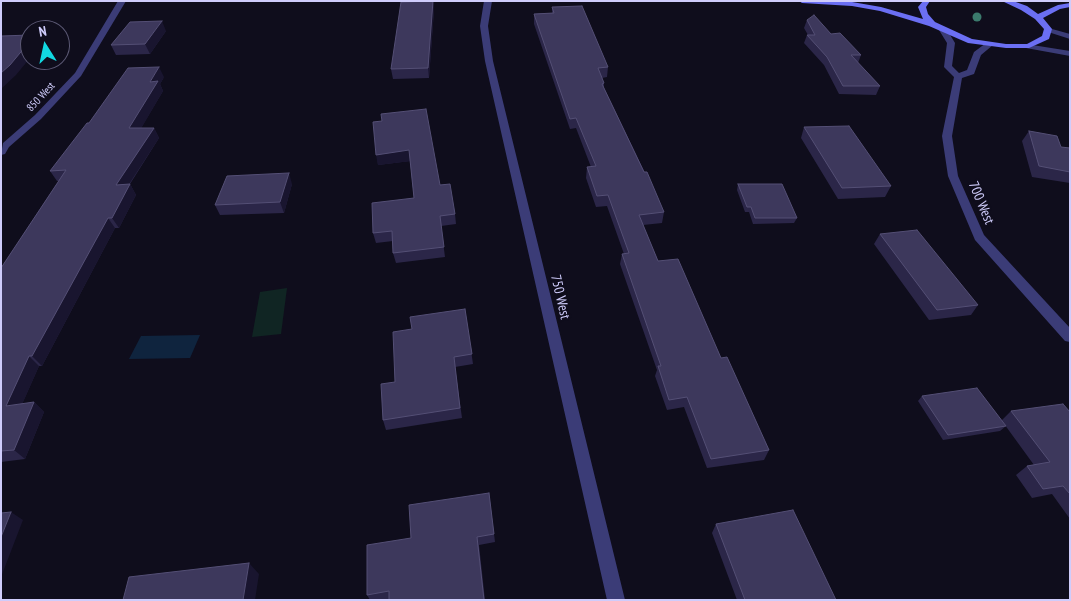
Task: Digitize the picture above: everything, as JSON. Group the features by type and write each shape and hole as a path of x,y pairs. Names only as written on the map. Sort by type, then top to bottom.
{"main road":[{"path":"802,1 881,9 932,24 956,36 989,44 1028,46 1046,36 1048,29 1038,16 1006,1"},
{"path":"927,1 922,7 924,15 932,24"},
{"path":"1038,16 1058,7 1070,5"}],"street":[{"name":"850 West","path":"1,152 6,145 38,117 78,74 122,1"},
{"name":"750 West","path":"488,1 484,26 489,62 616,600"},
{"path":"1048,29 1070,38"},
{"path":"942,30 951,43 948,67 958,76 972,72 977,54 989,44"},
{"path":"1028,46 1070,54"},
{"name":"700 West","path":"958,76 947,136 953,176 979,237 1070,337"}],"green space":[{"path":"287,288 281,334 252,337 260,292"}],"water":[{"path":"200,335 190,358 129,359 141,336"}],"building":[{"path":"433,1 428,68 391,69 401,2"},
{"path":"582,6 608,67 598,68 604,83 602,84 644,172 647,172 664,212 639,215 658,261 678,259 721,358 727,357 769,450 711,459 687,397 669,400 658,366 661,366 622,254 629,253 608,195 597,196 587,167 596,166 576,118 570,119 534,14 554,13 552,7"},
{"path":"814,15 831,34 840,33 861,55 851,55 880,86 843,86 827,57 807,35 815,35 807,20"},
{"path":"162,21 145,44 111,45 130,22"},
{"path":"20,35 20,53 1,73 1,36"},
{"path":"159,67 150,82 158,81 129,128 154,128 116,185 130,184 112,218 108,218 32,356 29,356 6,406 34,402 14,450 1,451 1,268 66,170 50,171 87,123 89,123 128,68"},
{"path":"426,109 440,185 450,184 455,214 440,216 444,247 393,253 392,231 373,233 372,203 414,198 409,150 376,155 373,122 382,121 381,114"},
{"path":"849,126 891,186 842,188 804,127"},
{"path":"1029,131 1057,136 1061,147 1070,148 1070,172 1039,166"},
{"path":"289,173 280,202 215,205 227,176"},
{"path":"738,184 782,184 797,218 755,218 751,207 747,207"},
{"path":"917,230 978,305 937,310 880,234"},
{"path":"465,309 472,354 454,357 460,408 383,420 381,384 395,382 393,332 412,329 410,317"},
{"path":"977,388 1006,426 948,435 922,396"},
{"path":"1063,404 1070,412 1070,494 1063,486 1043,489 1027,466 1050,462 1011,411"},
{"path":"489,493 494,534 477,537 484,600 389,600 389,591 367,595 367,545 411,538 409,505"},
{"path":"793,510 836,600 745,600 716,524"},
{"path":"11,512 1,537 1,513"},
{"path":"249,563 243,600 123,600 129,577"}]}
